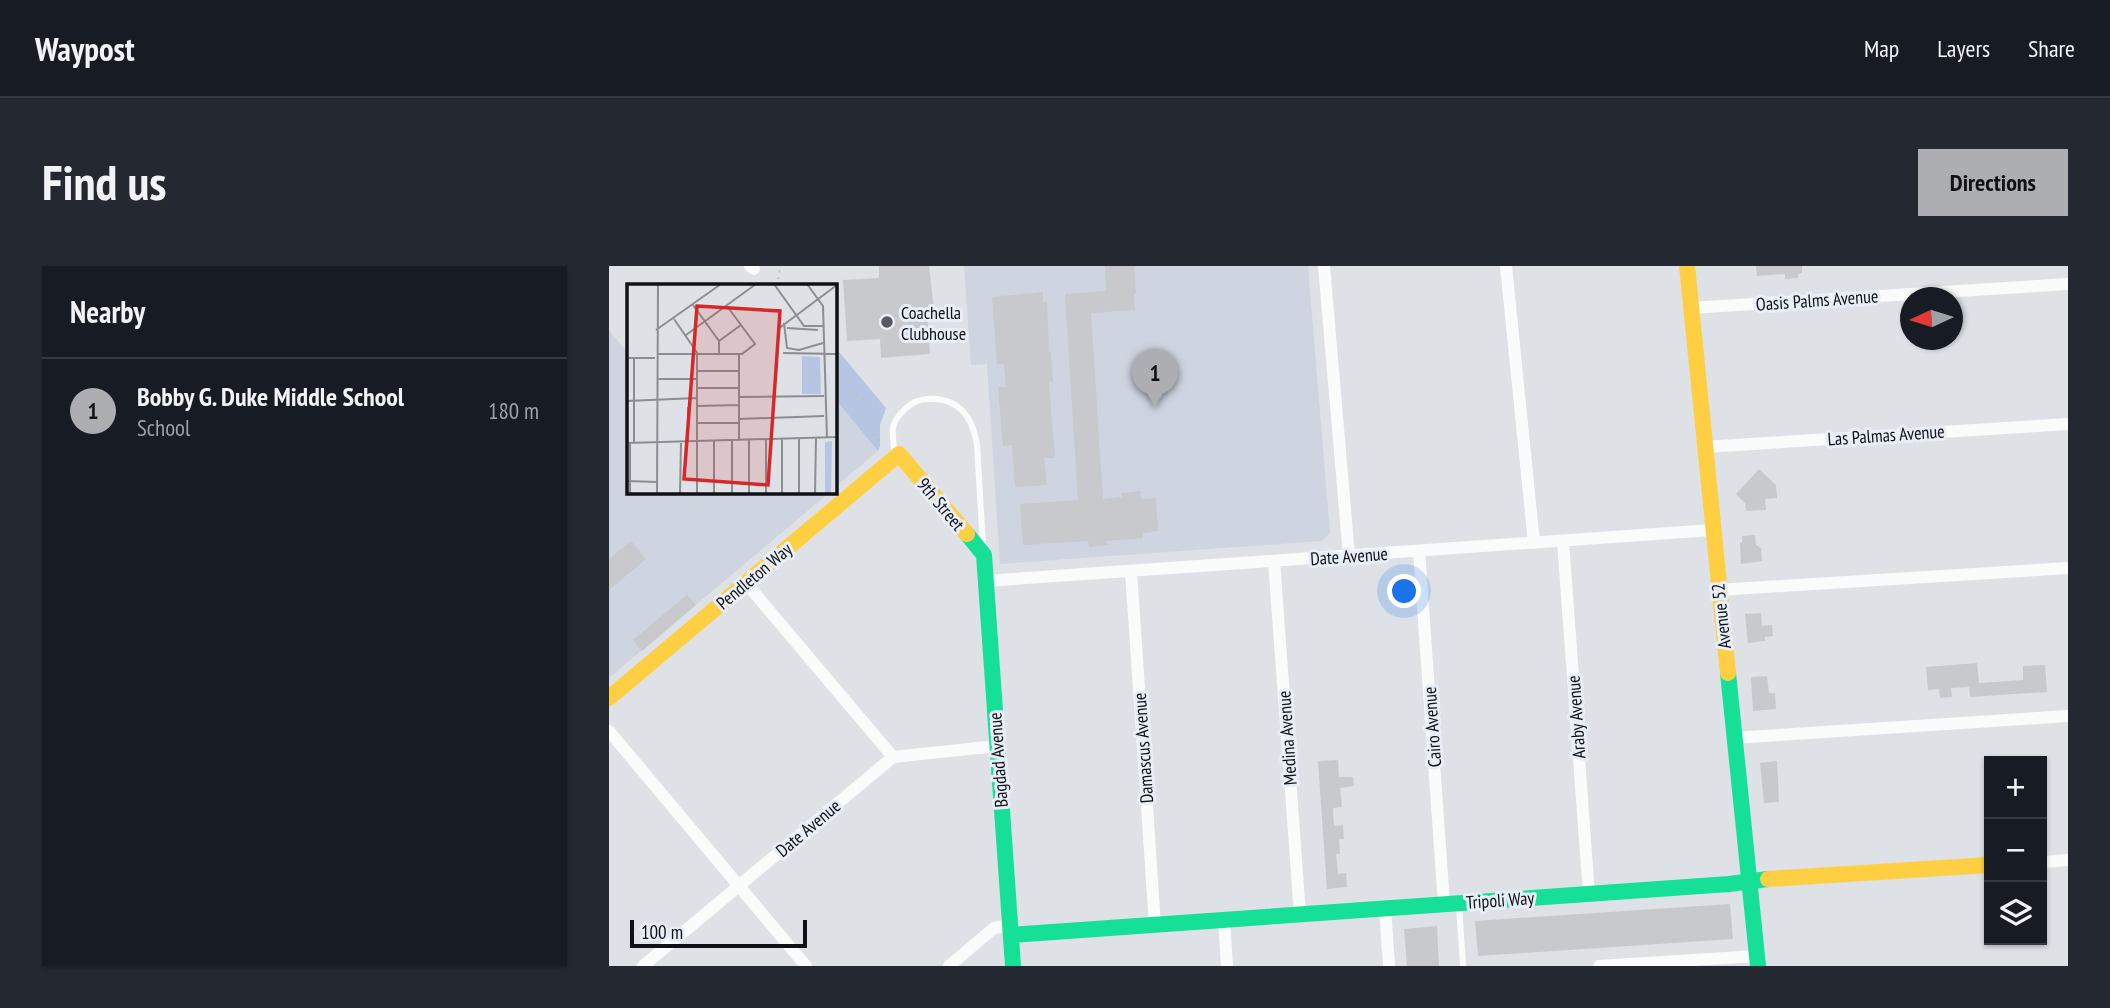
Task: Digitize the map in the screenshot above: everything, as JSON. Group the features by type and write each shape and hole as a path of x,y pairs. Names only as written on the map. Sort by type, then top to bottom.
{"street":[{"path":"1324,266 1349,556"},
{"path":"1506,266 1534,543"},
{"name":"Avenue 52","path":"1687,266 1757,961"},
{"name":"Oasis Palms Avenue","path":"1691,308 2068,284"},
{"name":"Las Palmas Avenue","path":"1705,446 2068,424"},
{"name":"9th Street","path":"899,454 984,555"},
{"name":"Pendleton Way","path":"609,698 899,454"},
{"name":"Date Avenue","path":"985,581 1712,530"},
{"name":"Araby Avenue","path":"1563,541 1589,894"},
{"name":"Cairo Avenue","path":"1419,551 1452,903"},
{"name":"Bagdad Avenue","path":"984,555 1013,966"},
{"name":"Medina Avenue","path":"1274,561 1300,914"},
{"path":"1718,590 2068,568"},
{"name":"Damascus Avenue","path":"1131,571 1155,925"},
{"path":"746,583 893,757 997,747"},
{"path":"1733,738 2068,716"},
{"path":"609,731 806,966"},
{"name":"Date Avenue","path":"643,966 893,757"},
{"path":"2047,862 2068,860"},
{"name":"Tripoli Way","path":"949,966 994,928 1010,930 1155,925 1984,865"},
{"path":"1385,908 1389,966"},
{"path":"1224,920 1227,966"},
{"path":"1599,966 1757,961"}],"lane":[{"path":"899,454 894,450 893,426 912,403 927,399 944,400 953,403 968,417 975,430 977,444 984,555"},
{"path":"1452,903 1463,966"}],"path":[{"path":"775,284 779,277 780,266"},
{"path":"837,378 849,390 886,411"},
{"path":"849,390 874,436 880,441"},
{"path":"869,441 874,436"}],"shaded area":[{"path":"964,266 1308,266 1330,533 1322,541 1000,564 987,364 971,365"},
{"path":"609,330 627,352 627,494 828,494 609,678"},
{"path":"837,349 886,408 880,425 878,451 837,401"},
{"path":"837,401 878,451 837,485"}],"building":[{"name":"Coachella Clubhouse","path":"879,266 929,266 934,309 927,310 930,354 881,358 880,339 847,341 843,280 879,278"},
{"path":"1105,266 1134,266 1136,294 1135,310 1091,313 1103,499 1140,491 1141,499 1156,498 1158,531 1143,533 1143,538 1107,541 1108,545 1089,547 1088,541 1023,545 1020,504 1078,500 1065,294 1106,291"},
{"path":"1756,266 1802,266 1802,273 1798,274 1798,278 1785,279 1785,274 1757,276"},
{"path":"1043,292 1043,302 1047,302 1051,352 1053,381 1049,382 1055,458 1044,458 1047,485 1015,487 1012,445 1003,446 998,387 1006,387 1004,364 997,364 992,297"},
{"path":"1759,469 1776,485 1777,498 1765,499 1766,510 1746,511 1745,503 1736,494"},
{"path":"1755,535 1756,545 1761,548 1762,561 1741,564 1742,536"},
{"path":"631,541 646,559 609,590 609,559"},
{"path":"687,595 696,605 642,651 633,640"},
{"path":"1761,613 1762,626 1772,625 1773,636 1765,637 1765,641 1748,643 1745,614"},
{"path":"1977,663 1979,683 2023,680 2023,666 2045,665 2047,692 1970,697 1969,687 1951,688 1952,697 1940,698 1939,689 1928,690 1926,667"},
{"path":"1767,676 1769,693 1775,693 1776,709 1753,711 1751,677"},
{"path":"1338,760 1339,777 1353,777 1354,786 1340,788 1342,807 1333,808 1334,826 1343,825 1344,839 1339,839 1340,854 1336,854 1338,874 1346,873 1347,887 1327,889 1318,761"},
{"path":"1777,761 1779,802 1764,803 1760,763"},
{"path":"1730,904 1733,939 1478,956 1475,921"},
{"path":"1437,926 1439,966 1407,966 1404,929"}],"traffic: fast":[{"path":"967,534 984,555 1013,966"},
{"path":"1728,673 1758,966"},
{"path":"1011,935 1729,884 1768,879"}],"traffic: slow":[{"path":"1687,266 1728,673"},
{"path":"609,698 899,454 967,534"},
{"path":"1768,879 1984,865"}],"place":[{"name":"Coachella Clubhouse","path":"887,322"},
{"name":"Bobby G. Duke Middle School","path":"1155,407"}]}
